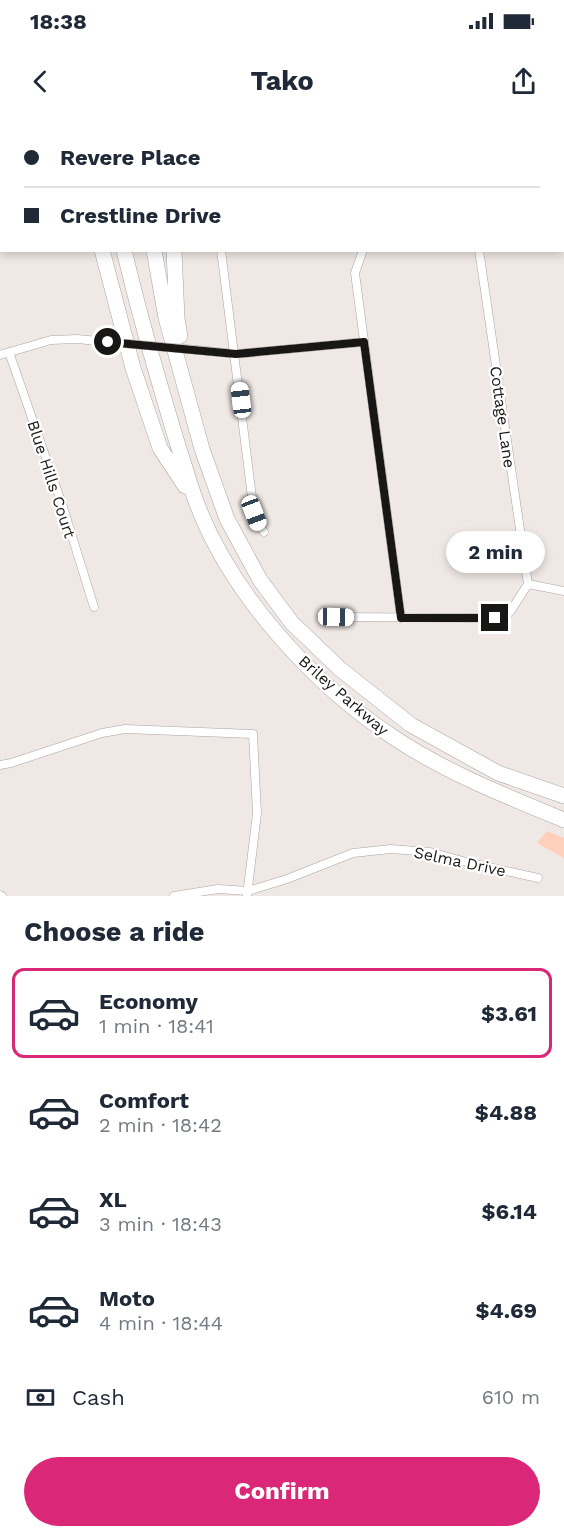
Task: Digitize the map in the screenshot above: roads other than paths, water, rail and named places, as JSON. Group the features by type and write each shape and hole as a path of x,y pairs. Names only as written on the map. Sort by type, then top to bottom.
{"highway":[{"path":"103,252 130,357 160,448 197,504"},
{"name":"Briley Parkway","path":"124,252 154,370 197,504 236,580 268,622 307,666 392,737 437,763 488,788 564,820"},
{"name":"Briley Parkway","path":"154,252 166,318 192,416 227,519 260,580 292,623 340,669 411,725 498,773 564,796"},
{"path":"174,252 177,319 187,366 192,416"}],"street":[{"path":"221,252 236,354 254,513 258,525 264,532"},
{"path":"362,252 355,273 401,618"},
{"name":"Cottage Lane","path":"479,252 528,584"},
{"path":"0,355 51,340 70,339 236,354 364,342"},
{"name":"Blue Hills Court","path":"9,352 63,507 93,607"},
{"path":"336,617 495,618 510,612 528,584 564,591"},
{"path":"0,765 102,732 125,729 253,734 257,813 247,893"},
{"name":"Selma Drive","path":"174,896 218,889 247,893 353,853 391,849 430,852 538,878"}]}
